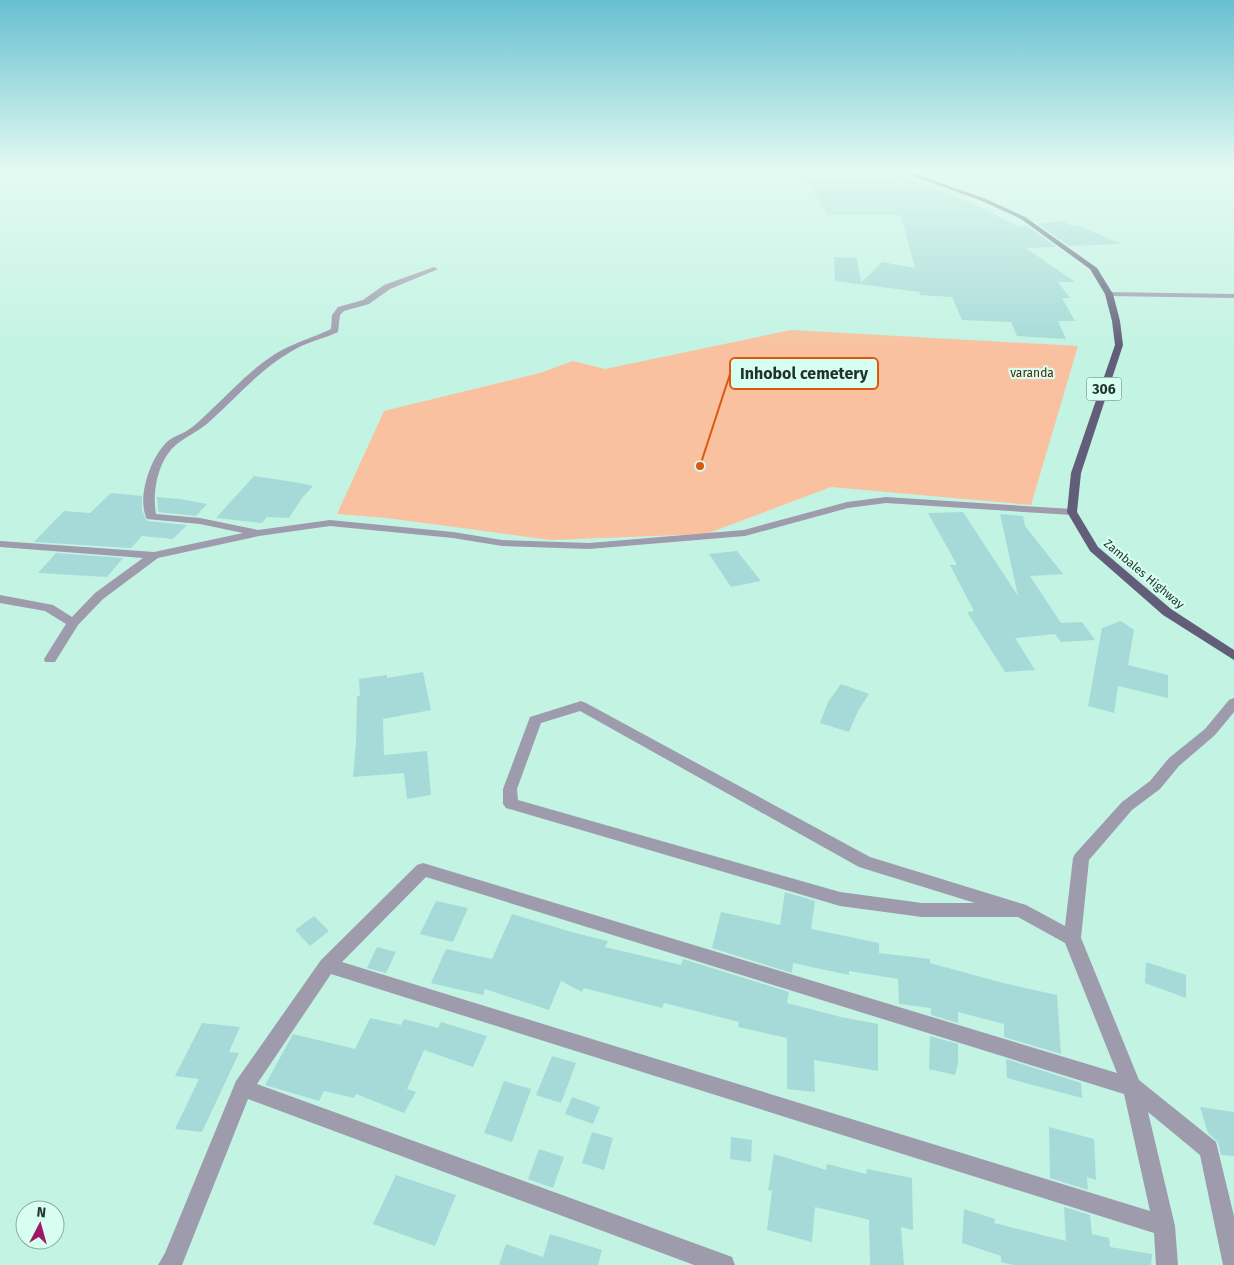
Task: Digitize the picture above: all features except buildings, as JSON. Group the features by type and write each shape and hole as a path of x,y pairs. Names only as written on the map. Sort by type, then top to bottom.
{"main road":[{"name":"306","path":"1038,229 1093,268 1109,294 1116,321 1119,345 1076,473 1072,512"},
{"name":"Zambales Highway","path":"1072,512 1094,549 1140,587 1166,612 1234,656"}],"street":[{"path":"259,533 200,521 151,516 148,504 154,472 171,445 197,428 262,366 306,340 335,330 336,315 341,309 366,302 387,287 434,269"},
{"path":"1109,294 1234,296"},
{"path":"0,544 154,555 259,533 330,523 453,535 502,543 589,546 745,533 847,505 886,500 1072,512"},
{"path":"50,659 73,623 99,596 154,555"},
{"path":"0,599 49,608 73,623"},
{"path":"1167,1265 1164,1226 1132,1087 1072,938 1081,858 1127,806 1155,785 1174,762 1210,732 1234,703"},
{"path":"1020,910 922,910 840,899 511,804 510,789 535,720 581,706 865,862 1020,910 1072,938"},
{"path":"175,1264 243,1088 327,965 423,870 1132,1087 1209,1149 1234,1265"},
{"path":"327,965 1164,1226"},
{"path":"243,1088 724,1265"}],"green space":[{"name":"varanda","path":"791,330 1078,346 1031,505 831,487 706,534 550,540 387,518 337,514 384,411 540,373 573,361 605,369"}],"place":[{"name":"Inhobol cemetery","path":"700,466"}]}
